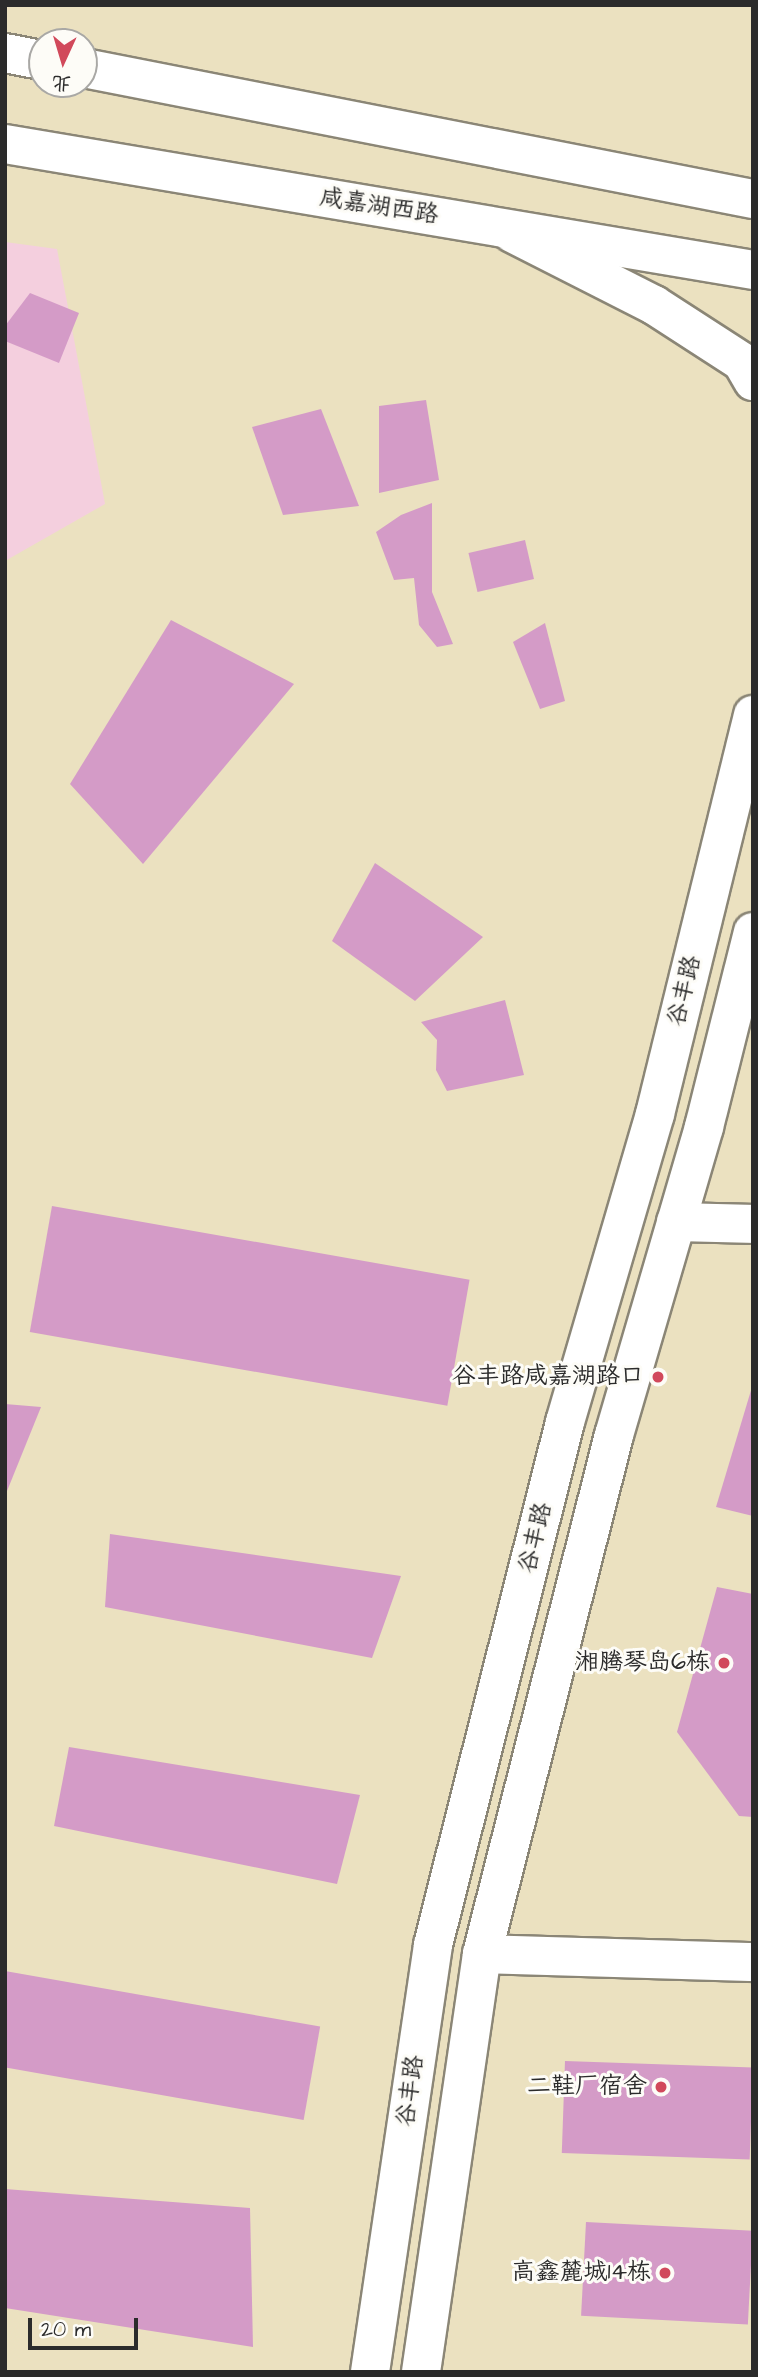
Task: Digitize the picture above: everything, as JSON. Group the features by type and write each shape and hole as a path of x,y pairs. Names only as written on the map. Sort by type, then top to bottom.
{"street":[{"path":"5,53 28,57"},
{"path":"98,71 753,199"},
{"name":"咸嘉湖西路","path":"5,144 753,270"},
{"path":"501,227 654,305 742,362 753,381"},
{"name":"谷丰路","path":"370,2372 433,1945 565,1422 655,1114 753,716"},
{"name":"谷丰路","path":"421,2372 482,1954 614,1435 676,1222 753,932"},
{"path":"676,1222 753,1224"},
{"path":"482,1954 753,1962"}],"shaded area":[{"path":"5,242 57,249 105,504 5,561"}],"building":[{"path":"30,293 79,313 59,363 5,341 5,326"},
{"path":"426,400 439,480 379,493 379,406"},
{"path":"321,409 359,506 283,515 252,427"},
{"path":"432,503 432,592 453,644 437,647 419,625 414,578 394,580 376,532 401,515"},
{"path":"525,540 534,579 477,592 468,553"},
{"path":"171,620 294,684 143,864 70,784"},
{"path":"545,623 565,701 540,709 513,642"},
{"path":"375,863 483,937 415,1001 332,941"},
{"path":"505,1000 524,1075 447,1091 436,1070 437,1040 421,1022"},
{"path":"52,1206 470,1280 447,1406 30,1332"},
{"path":"753,1387 753,1516 716,1507"},
{"path":"5,1404 41,1407 5,1496"},
{"path":"110,1534 401,1576 372,1658 105,1607"},
{"name":"湘腾琴岛6栋","path":"717,1587 753,1594 753,1817 739,1816 677,1732"},
{"path":"69,1747 360,1795 337,1884 54,1826"},
{"path":"5,1971 320,2027 304,2120 5,2067"},
{"name":"二鞋厂宿舍","path":"565,2061 753,2068 750,2160 562,2153"},
{"path":"5,2189 250,2208 253,2347 5,2308"},
{"name":"高鑫麓城14栋","path":"586,2222 753,2231 748,2325 581,2316"}],"place":[{"name":"谷丰路咸嘉湖路口","path":"658,1377"},
{"name":"湘腾琴岛6栋","path":"724,1663"},
{"name":"二鞋厂宿舍","path":"661,2087"},
{"name":"高鑫麓城14栋","path":"665,2273"}]}
